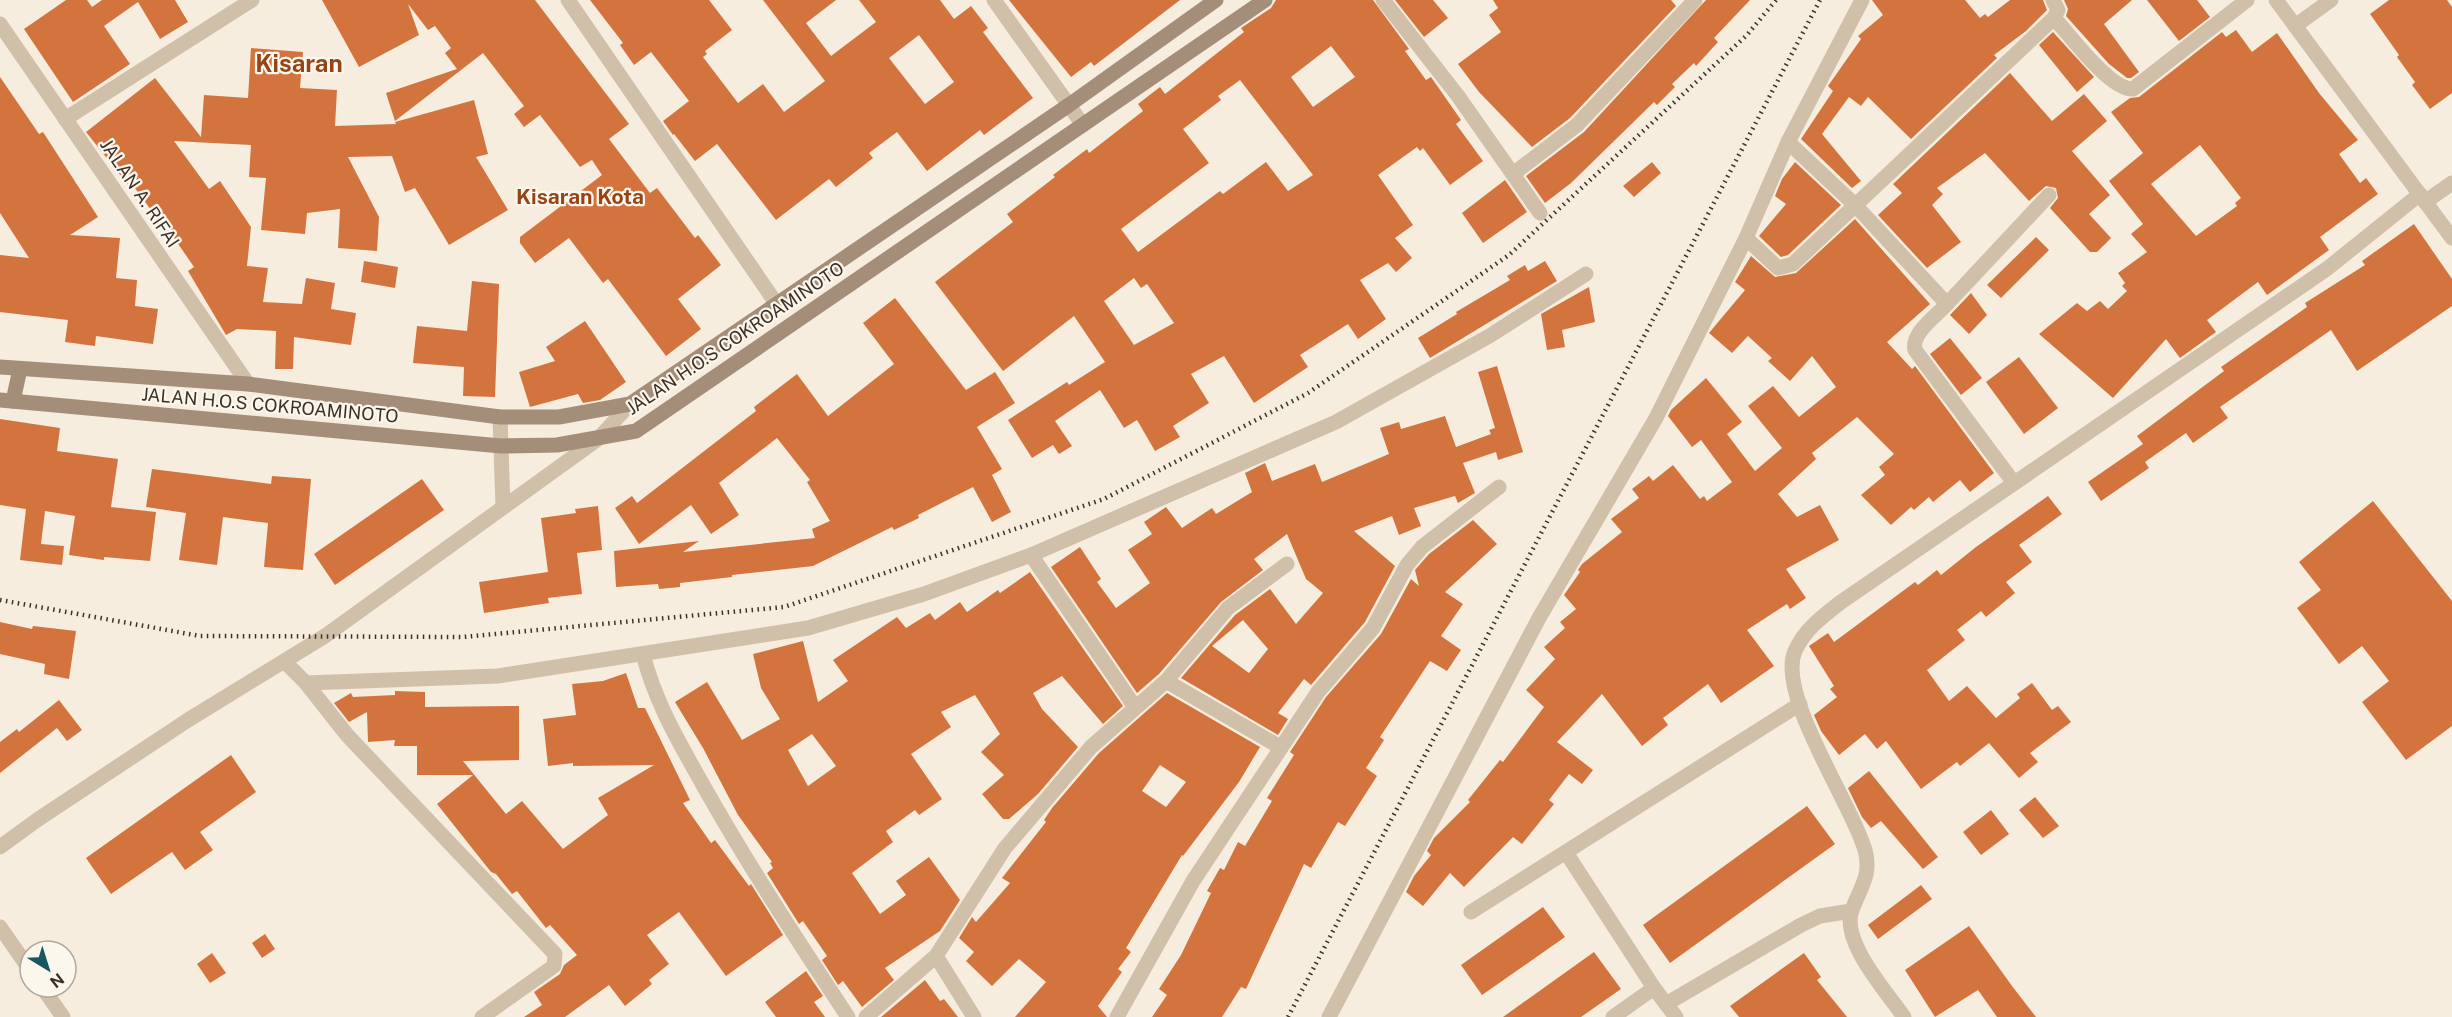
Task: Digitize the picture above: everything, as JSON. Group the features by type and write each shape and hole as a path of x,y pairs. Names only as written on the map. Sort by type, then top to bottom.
{"main road":[{"name":"JALAN H.O.S COKROAMINOTO","path":"0,367 248,384 500,417 559,417 630,404 778,306 1069,105 1216,0"},
{"name":"JALAN H.O.S COKROAMINOTO","path":"6,400 501,446 557,446 636,431 1265,0"},
{"path":"6,400 20,369"}],"street":[{"path":"65,119 252,0"},
{"path":"568,0 778,306"},
{"path":"994,0 1083,125"},
{"path":"1383,0 1458,96 1540,213"},
{"path":"1513,174 1577,125 1695,0"},
{"path":"1329,1017 1539,618 1656,418 1746,238 1788,142 1862,0"},
{"path":"1746,238 1778,268 1785,268 1793,264 2054,18 2058,10 2053,0"},
{"path":"2054,18 2109,78 2125,90 2133,89 2247,0"},
{"path":"2277,0 2452,238"},
{"path":"2295,26 2331,0"},
{"name":"JALAN A. RIFAI","path":"0,24 248,384"},
{"path":"1788,142 1855,205 1947,304"},
{"path":"1904,1017 1857,949 1850,927 1851,911 1864,888 1869,869 1865,849 1800,704 1793,683 1794,653 1810,626 1841,602 2328,268 2422,198 2452,183"},
{"path":"2014,483 1915,350 1913,343 1917,335 2049,195"},
{"path":"306,683 498,676 808,628 924,594 1031,555 1336,422 1491,335 1586,274"},
{"path":"0,848 37,820 188,720 285,662 598,439 630,404"},
{"path":"500,417 503,507"},
{"path":"1117,1017 1193,881 1318,692 1373,628 1407,565 1422,548 1499,486"},
{"path":"1031,555 1135,707"},
{"path":"866,1017 936,956 1005,848 1091,747 1166,681 1228,608 1287,564"},
{"path":"643,654 651,688 669,725 738,847 848,1017"},
{"path":"285,662 306,683 347,735 555,954 554,966 482,1017"},
{"path":"1166,681 1280,747"},
{"path":"1471,912 1567,854 1800,704"},
{"path":"1567,854 1654,988 1676,1017"},
{"path":"1666,1004 1801,925 1820,916 1851,911"},
{"path":"0,927 18,953"},
{"path":"936,956 974,1017"},
{"path":"1612,1017 1654,988"},
{"path":"50,999 63,1017"}],"building":[{"path":"66,0 87,0 92,7 102,0 175,0 188,22 160,39 138,2 104,26 130,64 73,102 24,29"},
{"path":"322,0 535,0 629,124 609,139 650,193 657,188 695,238 698,235 721,265 678,299 701,329 666,356 608,279 603,283 569,238 535,263 520,243 520,237 602,175 592,160 580,167 540,115 524,127 514,114 524,106 483,53 395,121 386,93 457,69 445,53 451,48 435,26 428,30 408,4 419,35 359,67"},
{"path":"590,0 709,0 732,30 705,51 707,54 703,57 738,103 763,84 784,112 825,81 763,0 836,0 806,23 831,56 876,22 859,0 940,0 954,19 971,6 988,28 983,32 1033,98 984,135 980,130 927,171 897,132 869,153 873,158 836,187 829,179 776,220 717,144 695,161 663,121 689,101 651,52 634,65 620,45 623,43","holes":["919,35 954,82 925,104 889,58"]},
{"path":"1009,0 1180,0 1094,66 1091,62 1071,77"},
{"path":"1276,0 1373,0 1409,49 1405,51 1426,80 1431,77 1461,120 1456,124 1483,161 1450,185 1423,148 1420,151 1417,147 1378,175 1413,225 1395,238 1412,258 1396,272 1388,263 1360,280 1386,319 1358,339 1348,324 1300,355 1308,367 1254,403 1224,356 1191,374 1209,403 1173,426 1180,437 1155,451 1137,420 1124,428 1100,390 1055,421 1072,446 1059,454 1053,445 1032,458 1008,420 1067,382 1069,385 1105,362 1074,316 1003,371 935,282 1013,222 1007,214 1055,177 1053,175 1087,149 1089,153 1143,111 1138,104 1160,87 1165,94 1244,32 1241,28 1271,8","holes":["1331,46 1355,77 1313,107 1291,77","1240,80 1313,175 1288,191 1266,162 1223,194 1220,191 1138,252 1121,229 1209,163 1183,129 1221,100 1218,96","1134,278 1141,288 1147,284 1174,323 1134,345 1104,301"]},
{"path":"1395,0 1433,0 1448,18 1424,37"},
{"path":"1493,0 1671,0 1676,6 1570,118 1532,147 1479,92 1458,64 1501,32 1489,15 1498,8"},
{"path":"1706,0 1750,0 1714,38 1718,42 1696,66 1694,63 1672,84 1675,87 1657,105 1654,102 1571,183 1545,203 1526,176 1584,132"},
{"path":"1872,0 1965,0 1980,18 1985,14 1988,17 2010,0 2043,0 2047,10 2026,31 1994,55 1997,58 1911,139 1868,97 1861,106 1849,97 1822,134 1861,181 1852,188 1801,139 1833,91 1828,86 1861,39 1858,36 1883,15"},
{"path":"2064,0 2132,0 2104,24 2139,72 2127,78 2109,64 2066,16 2068,9"},
{"path":"2147,0 2197,0 2210,17 2179,41"},
{"path":"2389,0 2447,0 2452,7 2452,93 2430,109 2412,85 2415,82 2397,57 2399,55 2370,14"},
{"path":"2236,30 2252,52 2277,33 2319,93 2358,140 2339,154 2360,183 2366,178 2378,194 2320,237 2329,250 2267,295 2258,282 2207,320 2216,332 2180,358 2166,339 2113,398 2039,334 2077,303 2087,311 2100,301 2108,309 2127,291 2122,286 2125,283 2118,273 2147,252 2131,234 2143,224 2109,181 2143,153 2111,112 2130,98 2139,97 2222,32 2226,37","holes":["2200,145 2241,198 2235,203 2237,206 2196,236 2151,184"]},
{"path":"2053,32 2094,77 2077,92 2039,45"},
{"path":"251,48 303,52 300,88 337,90 335,126 396,124 395,122 474,100 488,154 476,157 508,210 449,245 415,188 405,192 392,156 348,157 379,217 377,251 338,248 340,209 307,213 305,234 261,230 266,178 249,177 251,145 174,141 209,189 220,181 251,227 247,266 268,268 263,302 302,304 306,278 335,283 331,309 356,313 351,345 294,337 293,369 275,369 276,331 237,329 226,335 188,271 194,267 157,213 154,214 132,184 129,186 86,132 155,78 201,137 204,95 248,98"},
{"path":"2010,73 2052,121 2084,94 2107,121 2072,151 2110,195 2089,214 2111,238 2097,252 2090,252 2050,208 2058,198 2056,188 2046,186 2029,201 1985,153 1937,188 1943,194 1932,205 1961,242 1927,268 1878,215 1902,193 1893,184"},
{"path":"0,77 39,134 43,132 98,217 70,235 120,238 116,278 137,280 135,306 158,309 153,344 96,336 95,346 65,342 68,320 0,312 0,255 29,258 0,213"},
{"path":"1652,162 1661,173 1634,197 1623,186"},
{"path":"1795,162 1841,205 1788,255 1781,257 1759,236 1786,204 1775,196 1782,179"},
{"path":"1505,180 1527,212 1483,243 1462,213"},
{"path":"1855,219 1930,304 1887,342 1912,369 1915,366 1994,473 1970,492 1960,480 1933,502 1929,497 1914,510 1911,507 1891,525 1861,495 1885,475 1879,467 1894,454 1857,417 1812,453 1816,459 1778,494 1797,517 1820,505 1839,540 1786,569 1806,598 1790,609 1787,604 1747,630 1774,666 1721,703 1708,684 1663,718 1668,725 1642,746 1602,694 1557,742 1593,770 1582,784 1569,774 1549,800 1554,804 1522,844 1513,837 1464,887 1450,873 1423,906 1406,892 1414,876 1431,855 1427,851 1434,838 1470,802 1468,800 1500,760 1503,762 1544,707 1526,690 1555,659 1544,647 1565,628 1560,622 1576,609 1564,595 1580,572 1578,570 1582,564 1622,532 1611,519 1639,498 1632,489 1649,476 1653,481 1673,465 1700,499 1704,496 1707,501 1732,482 1701,440 1692,447 1668,416 1671,410 1706,378 1742,422 1727,434 1755,471 1782,448 1748,406 1773,386 1799,417 1836,387 1812,356 1790,381 1768,361 1772,358 1748,336 1732,353 1709,333 1745,290 1735,282 1751,256 1775,277 1796,273"},
{"path":"2414,224 2452,279 2452,306 2357,371 2331,330 2220,407 2228,418 2193,443 2186,433 2145,462 2149,468 2101,501 2088,482 2143,444 2137,436 2224,371 2221,367 2307,307 2305,303 2365,265 2362,261"},
{"path":"2036,237 2049,250 2001,298 1987,285"},
{"path":"364,261 398,267 395,288 361,282"},
{"path":"1545,261 1557,281 1430,358 1418,338 1510,280 1507,276 1525,265 1528,271"},
{"path":"472,281 499,284 495,397 463,396 464,367 413,363 417,326 467,331"},
{"path":"1589,287 1595,322 1562,330 1565,347 1547,350 1541,314"},
{"path":"1971,293 1987,315 1969,334 1950,315"},
{"path":"895,298 966,390 995,372 1015,403 977,427 1002,469 992,475 1011,512 992,522 973,487 918,515 919,518 894,530 892,527 813,566 680,583 680,587 659,589 658,584 616,587 614,551 699,541 683,552 815,538 812,529 830,521 807,482 810,480 777,438 719,483 739,515 711,534 691,505 639,544 615,508 632,496 637,503 756,411 754,407 797,374 828,416 894,364 863,323"},
{"path":"585,321 626,382 600,400 583,403 578,394 530,407 519,372 555,361 546,347"},
{"path":"1950,338 1982,378 1961,395 1930,354"},
{"path":"2019,357 2058,408 2024,434 1986,382"},
{"path":"1497,366 1523,452 1498,460 1496,452 1463,463 1475,493 1458,503 1455,496 1414,508 1421,526 1399,535 1392,516 1354,531 1395,566 1365,622 1311,685 1304,679 1278,713 1288,719 1278,735 1181,678 1235,615 1270,589 1296,624 1323,593 1306,579 1287,534 1254,559 1263,570 1221,602 1159,674 1137,693 1051,567 1080,547 1101,579 1097,582 1116,608 1150,583 1128,550 1152,534 1144,522 1166,507 1182,528 1212,508 1216,514 1252,492 1245,473 1265,463 1272,481 1315,464 1322,482 1389,454 1380,428 1399,422 1401,429 1445,416 1456,447 1491,434 1489,430 1495,428 1478,372","holes":["1243,620 1268,649 1249,673 1212,646"]},
{"path":"0,419 60,428 57,451 118,459 111,507 156,512 150,561 104,557 104,560 69,555 75,516 45,511 41,544 64,546 62,565 20,560 26,509 0,505"},
{"path":"152,469 271,484 272,476 311,479 303,570 264,567 268,523 223,517 217,565 179,560 186,513 146,507"},
{"path":"422,479 444,510 335,585 314,554"},
{"path":"2048,496 2062,514 2019,545 2032,562 2006,582 2015,593 1986,617 1981,611 1957,630 1965,640 1927,670 1949,701 1967,686 1996,718 2020,698 2017,694 2032,683 2052,710 2058,706 2071,722 2030,753 2038,762 2019,778 1989,743 1960,766 1957,762 1921,789 1886,741 1877,749 1865,734 1839,755 1821,731 1814,715 1837,697 1830,689 1834,686 1809,646 1828,633 1834,642 1915,582 1918,585 1937,570 1941,575"},
{"path":"2373,501 2452,601 2452,726 2406,760 2362,702 2389,681 2362,646 2339,664 2297,608 2321,590 2299,562"},
{"path":"598,506 602,550 577,553 582,594 548,598 549,603 484,613 479,582 548,572 541,518 576,513 575,509"},
{"path":"1473,520 1497,544 1445,592 1463,604 1441,636 1461,650 1447,671 1430,661 1380,737 1384,740 1366,768 1377,776 1345,826 1338,822 1311,868 1304,864 1246,989 1241,987 1222,1017 1152,1017 1167,995 1159,989 1181,955 1211,893 1207,891 1220,868 1224,870 1238,842 1245,846 1272,801 1267,798 1294,755 1290,752 1326,697 1381,634 1411,579 1419,586 1415,570 1429,554"},
{"path":"1030,572 1123,706 1103,724 1062,676 1033,693 1042,709 1078,747 1038,794 1009,819 1003,819 982,794 1004,775 981,752 1000,734 975,695 941,712 951,727 911,754 942,799 919,815 915,810 886,831 893,842 852,873 880,914 906,895 896,881 929,857 960,900 940,931 885,968 894,980 862,1007 843,981 838,985 822,960 827,956 803,921 799,924 767,873 773,868 770,863 772,862 738,815 703,748 675,702 707,682 742,740 780,719 761,688 753,654 803,641 818,702 848,681 833,660 897,617 906,628 930,613 935,620 960,602 967,612 998,590 1000,593","holes":["812,734 836,766 808,786 788,750"]},
{"path":"0,622 32,629 33,626 76,631 69,679 44,674 45,664 0,654"},
{"path":"626,673 638,708 645,708 690,800 683,803 711,843 715,840 749,886 751,884 783,935 726,976 679,912 647,935 669,964 649,980 652,984 625,1006 609,985 565,1017 524,1017 542,1005 534,992 560,974 564,965 577,955 550,925 546,928 517,891 512,894 496,874 491,872 437,804 473,775 417,775 417,746 394,746 395,740 368,742 367,712 349,722 334,703 351,693 353,697 395,695 395,691 425,692 425,707 519,706 519,760 463,761 506,814 522,801 563,849 608,815 598,798 654,765 573,766 573,763 548,766 543,719 576,715 572,684 603,681"},
{"path":"1167,693 1260,747 1239,782 1182,855 1126,948 1131,952 1118,969 1122,972 1098,1006 1107,1017 1015,1017 1046,982 1019,959 992,986 966,961 974,952 959,938 972,917 976,922 1010,883 1002,878 1046,822 1044,820 1052,808 1099,753","holes":["1160,765 1186,782 1166,807 1142,791"]},
{"path":"59,700 82,730 67,741 57,728 0,773 0,742 17,729 19,732"},
{"path":"231,755 256,792 200,832 213,850 185,870 172,852 111,894 86,858"},
{"path":"1869,771 1938,857 1923,869 1881,821 1871,828 1862,817 1848,788"},
{"path":"2035,797 2059,826 2043,838 2019,810"},
{"path":"1807,806 1835,844 1670,963 1643,925"},
{"path":"1991,810 2009,834 1981,855 1963,832"},
{"path":"1921,885 1932,899 1878,939 1868,925"},
{"path":"1543,907 1565,937 1482,995 1461,965"},
{"path":"1969,926 2036,1017 1997,1017 1978,990 1935,1017 1905,970"},
{"path":"265,934 275,949 262,958 252,943"},
{"path":"1594,952 1621,989 1581,1017 1503,1017"},
{"path":"212,953 226,973 210,983 197,964"},
{"path":"1804,953 1821,977 1817,980 1847,1017 1739,1017 1730,1006"},
{"path":"806,971 823,996 814,1002 825,1017 776,1017 765,1002"},
{"path":"925,980 940,1001 944,999 958,1017 881,1017"}],"railway":[{"path":"0,600 200,636 463,637 784,607 1104,499 1308,393 1509,255 1747,35 1776,0"},
{"path":"1288,1017 1820,0"}],"district":[{"name":"Kisaran","path":"299,63"},
{"name":"Kisaran Kota","path":"580,196"}]}
